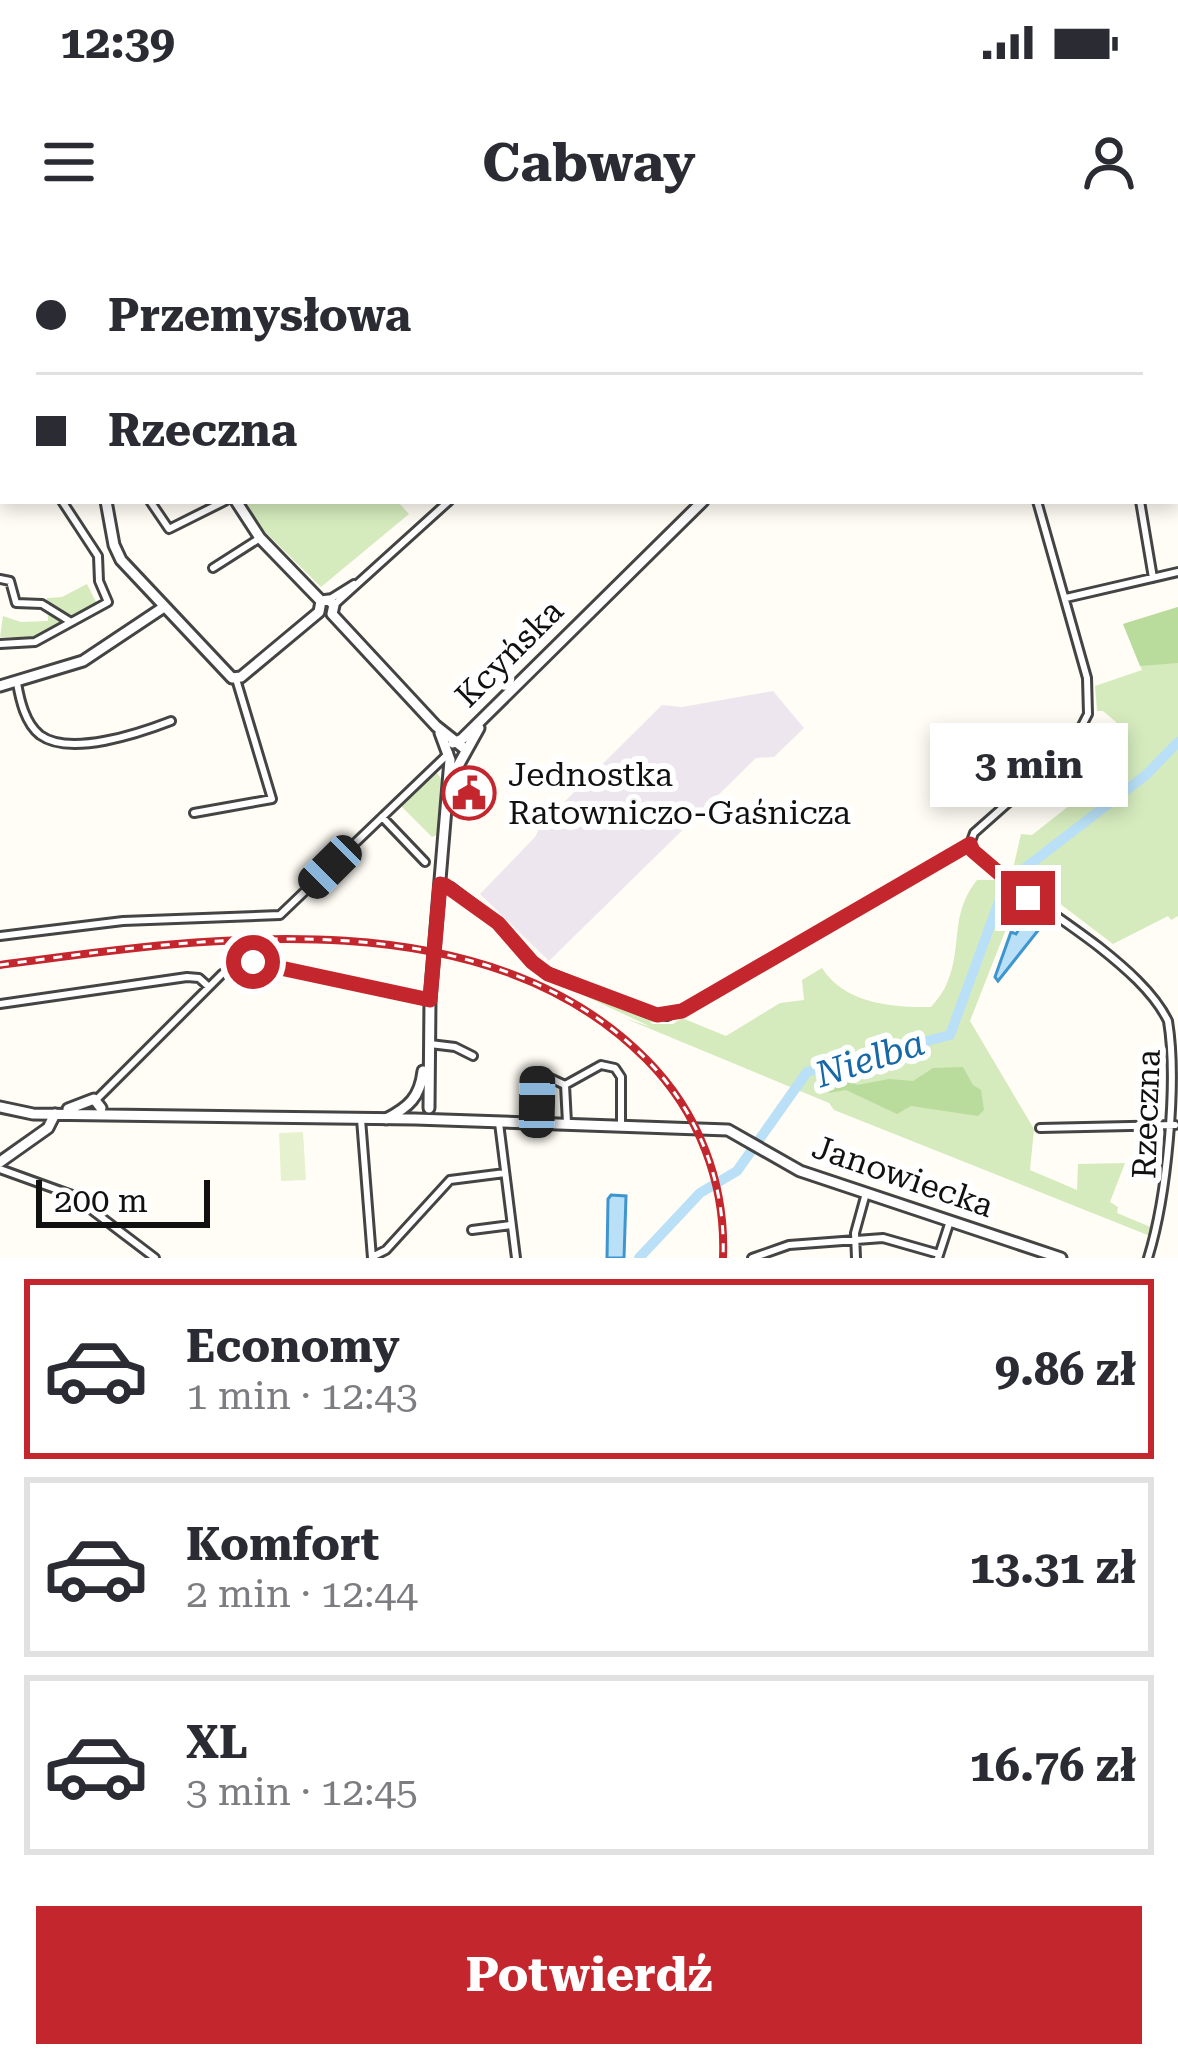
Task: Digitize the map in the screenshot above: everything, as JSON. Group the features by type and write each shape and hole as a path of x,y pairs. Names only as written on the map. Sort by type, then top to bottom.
{"street":[{"path":"0,644 35,642 108,602 99,580 98,556 64,504"},
{"path":"107,504 118,555 236,679 272,799 194,813"},
{"path":"152,504 169,529 219,504"},
{"path":"238,504 260,538 455,751 448,788"},
{"path":"426,504 434,513"},
{"path":"236,679 445,504"},
{"name":"Kcyńska","path":"0,936 123,921 278,916 435,764 455,751 700,504"},
{"path":"440,884 451,887 498,923 539,969 667,1016 970,844 976,832 1066,752 1085,723 1089,688 1038,504"},
{"path":"1141,504 1153,578"},
{"path":"213,568 260,538"},
{"path":"1066,598 1178,572"},
{"path":"0,579 10,580 16,603 46,606 71,622"},
{"path":"0,686 83,662 164,607"},
{"path":"17,683 33,728 49,740 102,741 171,721"},
{"path":"430,1000 422,1077 411,1104 418,1119 429,1106 430,1000 449,768 455,751"},
{"path":"435,764 449,768"},
{"path":"382,818 425,862"},
{"name":"Rzeczna","path":"970,844 1015,890 1112,957 1160,1007 1174,1046 1176,1159 1148,1258"},
{"path":"94,1108 231,967 253,962 430,1000"},
{"path":"0,1004 192,976 209,987"},
{"path":"430,1044 455,1047 473,1056"},
{"path":"565,1085 601,1065 618,1070 621,1126"},
{"path":"537,1124 537,1072 565,1085"},
{"path":"565,1085 567,1124"},
{"path":"386,1120 422,1099 446,1121"},
{"name":"Janowiecka","path":"6,1109 728,1130 791,1167 1061,1258"},
{"path":"48,1112 38,1133 0,1162 72,1195 155,1258"},
{"path":"361,1119 372,1258 386,1250 450,1180 505,1172"},
{"path":"499,1123 516,1258"},
{"path":"1040,1128 1176,1125"},
{"path":"856,1258 854,1240 866,1193"},
{"path":"752,1258 783,1246 891,1238 938,1256 950,1221"},
{"path":"472,1230 512,1226"}],"shaded area":[{"path":"773,691 804,728 774,757 756,758 549,961 480,894 541,825 662,705 682,707"}],"green space":[{"path":"246,504 400,504 409,514 321,587 263,530"},
{"path":"87,584 99,608 60,629 57,624 32,643 29,637 0,637 3,616 21,622 48,621 47,598 62,597"},
{"path":"1178,607 1178,916 1171,920 1168,916 1113,944 1026,878 970,1021 1034,1129 1030,1170 1077,1190 1078,1164 1125,1163 1110,1202 1118,1207 1117,1213 1153,1228 1150,1236 834,1110 829,1103 624,1018 651,1027 530,970 529,962 563,983 662,1020 650,1022 653,1024 673,1024 682,1018 726,1036 780,1003 804,1000 802,980 822,968 856,996 885,1004 931,1007 947,983 959,918 977,880 1012,873 1021,834 1032,835 1121,765 1116,722 1097,711 1095,686 1142,670 1123,624"},
{"path":"1178,607 1178,663 1140,666 1123,624"},
{"path":"434,769 443,781 437,835 432,837 399,804"},
{"path":"963,1067 981,1090 984,1110 978,1116 911,1106 897,1114 846,1090 829,1093 829,1083 846,1078 857,1085 889,1079 913,1081 933,1068"},
{"path":"303,1132 306,1180 281,1181 279,1133"}],"water":[{"path":"1026,917 1040,928 998,981 995,977 1011,932 1016,934"},
{"path":"611,1195 626,1196 624,1258 607,1258"}],"waterway":[{"name":"Nielba","path":"1012,878 1146,775 1178,742"},
{"name":"Nielba","path":"639,1258 700,1193 737,1171 807,1072 950,1035 1005,885"}],"railway":[{"path":"0,965 165,945 340,940 425,950 506,972 580,1007 665,1080 706,1151 720,1203 723,1258"}],"place":[{"name":"Jednostka Ratowniczo-Gaśnicza","path":"469,793"}],"route":[{"path":"253,962 430,1000 440,884 451,887 498,923 539,969 667,1016 970,844 1028,898"}]}
